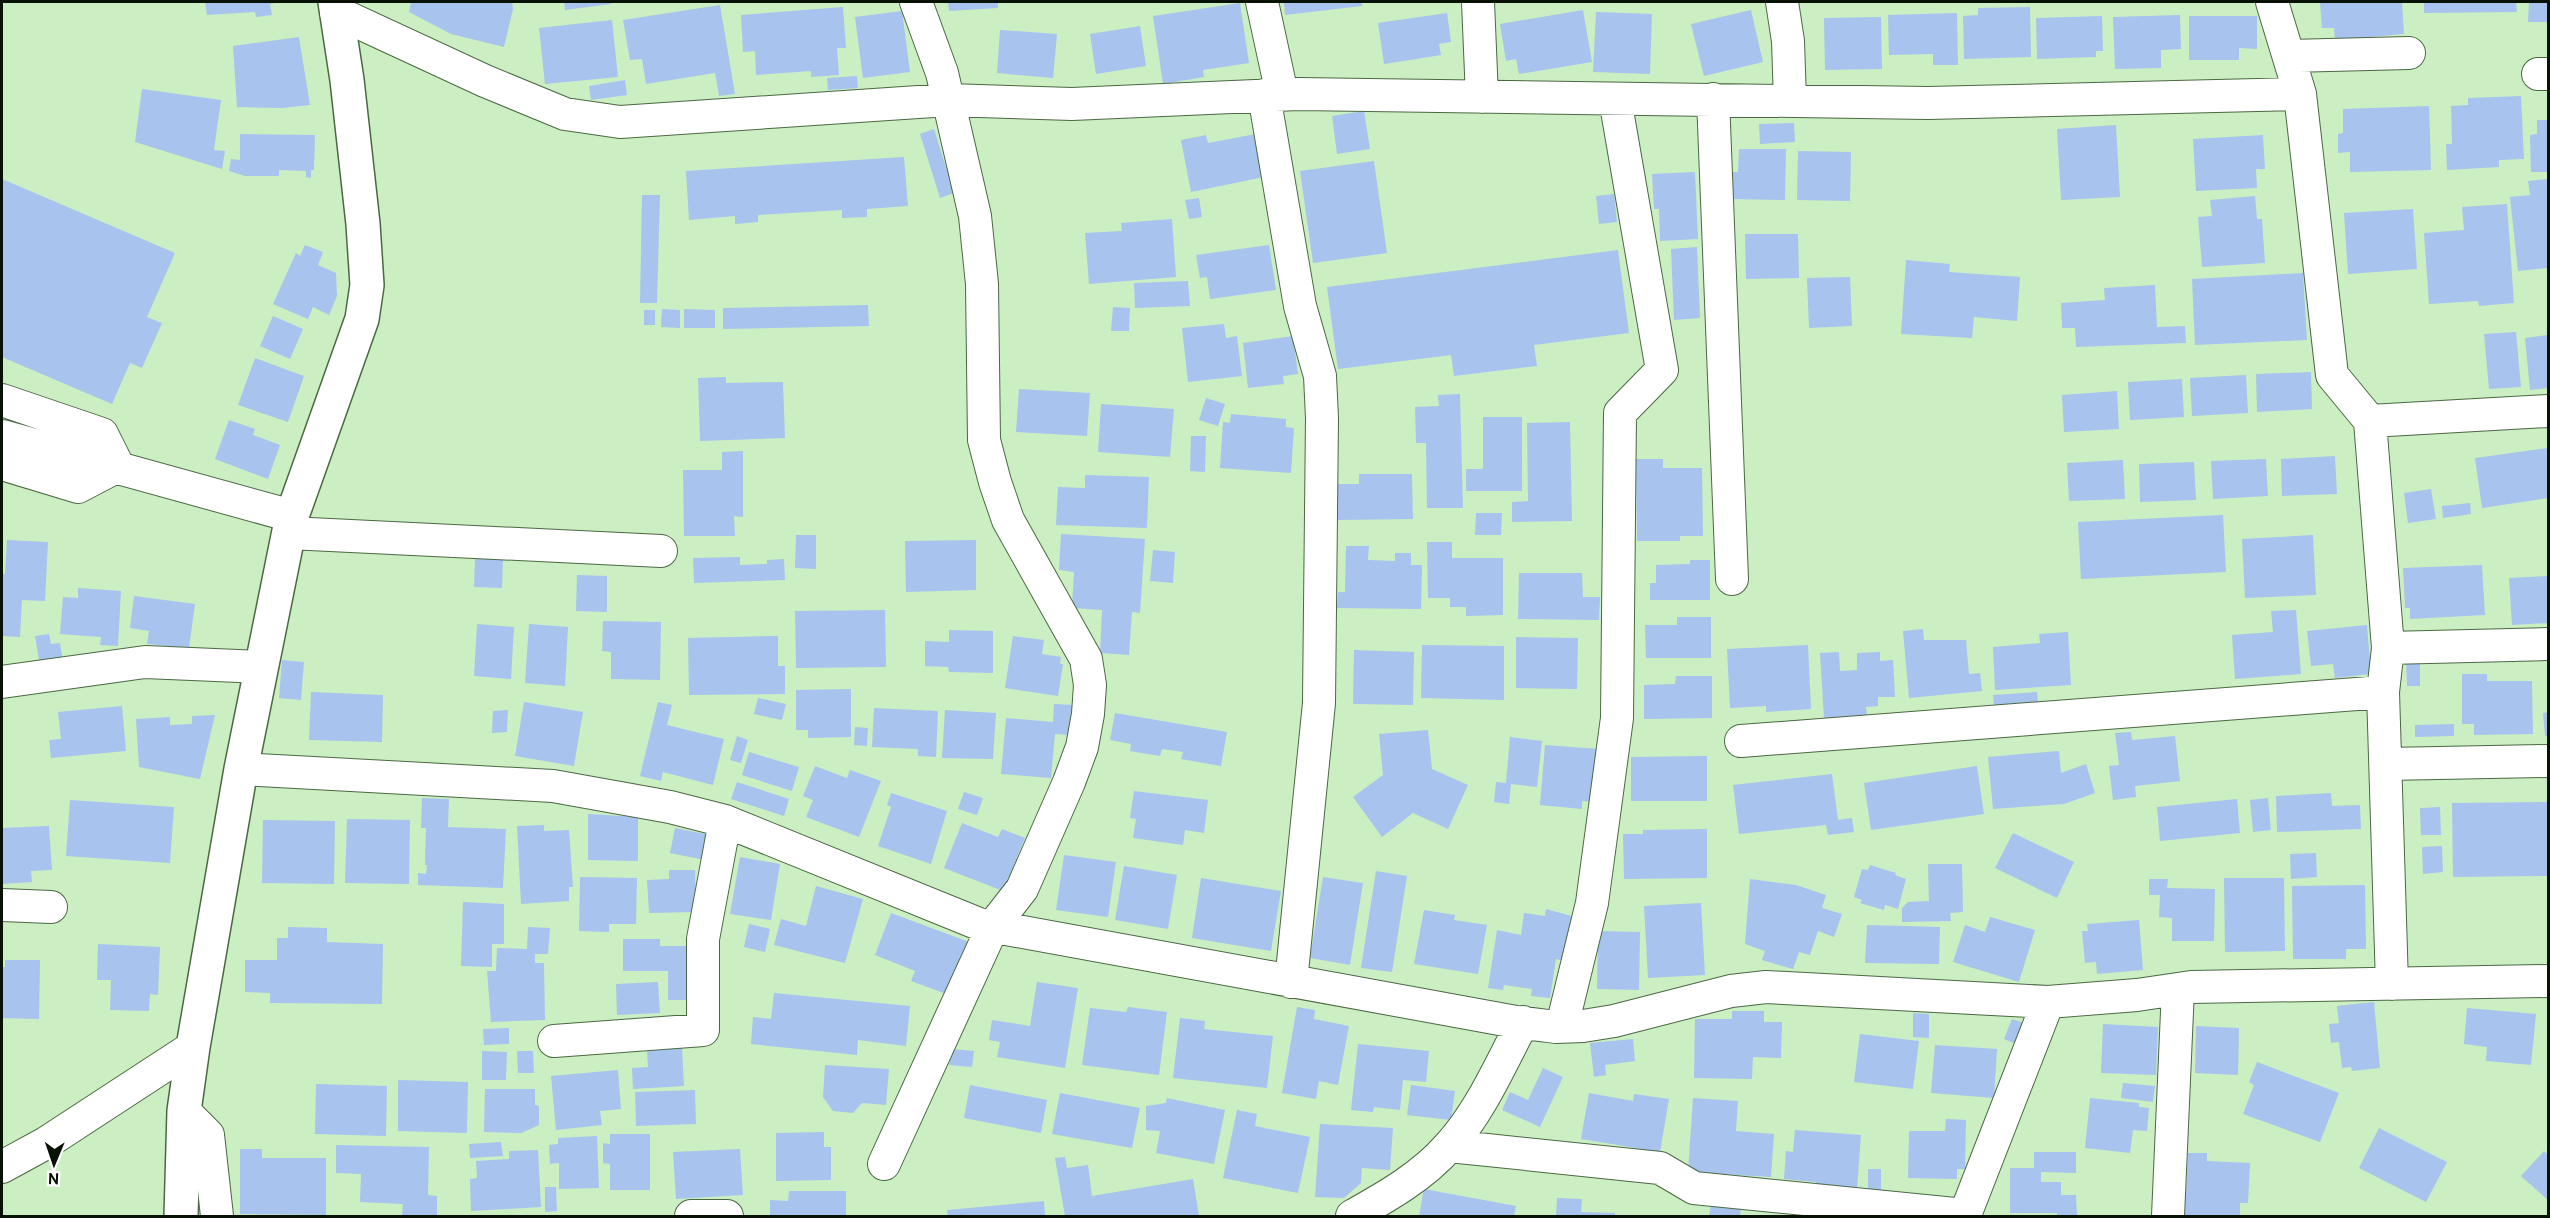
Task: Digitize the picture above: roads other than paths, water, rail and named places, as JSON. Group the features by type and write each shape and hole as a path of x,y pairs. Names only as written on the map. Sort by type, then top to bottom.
{"street":[{"path":"884,1164 993,926 1022,889 1082,747 1090,685 1086,659 1008,520 984,440 982,284 975,216 942,72 916,2"},
{"path":"1262,2 1300,306 1320,376 1322,418 1319,703 1292,982"},
{"path":"1478,2 1482,97"},
{"path":"1782,2 1788,41 1790,101"},
{"path":"2272,2 2300,94 2332,375 2370,422 2388,648 2384,692 2392,984"},
{"path":"336,7 485,81 565,114 621,122 948,100 1072,104 1273,95 1928,103 2300,94"},
{"path":"181,1216 184,1111 192,1047 261,667 290,525 362,319 367,285 347,80 336,7"},
{"path":"2289,56 2409,53"},
{"path":"1562,1026 1592,903 1617,718 1620,413 1662,370 1615,99"},
{"path":"1713,99 1731,579"},
{"path":"2,400 102,434 118,466"},
{"path":"2370,422 2548,411"},
{"path":"2,435 118,466 290,525 661,551"},
{"path":"2,464 78,487 118,466"},
{"path":"2388,648 2548,644"},
{"path":"2,682 145,662 261,667"},
{"path":"1741,741 2384,692"},
{"path":"2386,764 2548,761"},
{"path":"241,769 553,786 670,807 725,821 979,924 1292,982 1523,1022 1562,1026 1614,1021 1731,991 1766,987 2048,1002 2178,989 2548,981"},
{"path":"554,1041 703,1030 703,939 725,821"},
{"path":"2,905 51,907"},
{"path":"2168,1216 2178,989"},
{"path":"1449,1146 1660,1168 1694,1188 1965,1215 2048,1002"},
{"path":"1352,1216 1398,1189 1449,1146 1481,1099 1523,1022"},
{"path":"2,1167 46,1143 192,1047"},
{"path":"184,1111 207,1135 217,1216"},
{"path":"691,1216 727,1216"}]}
